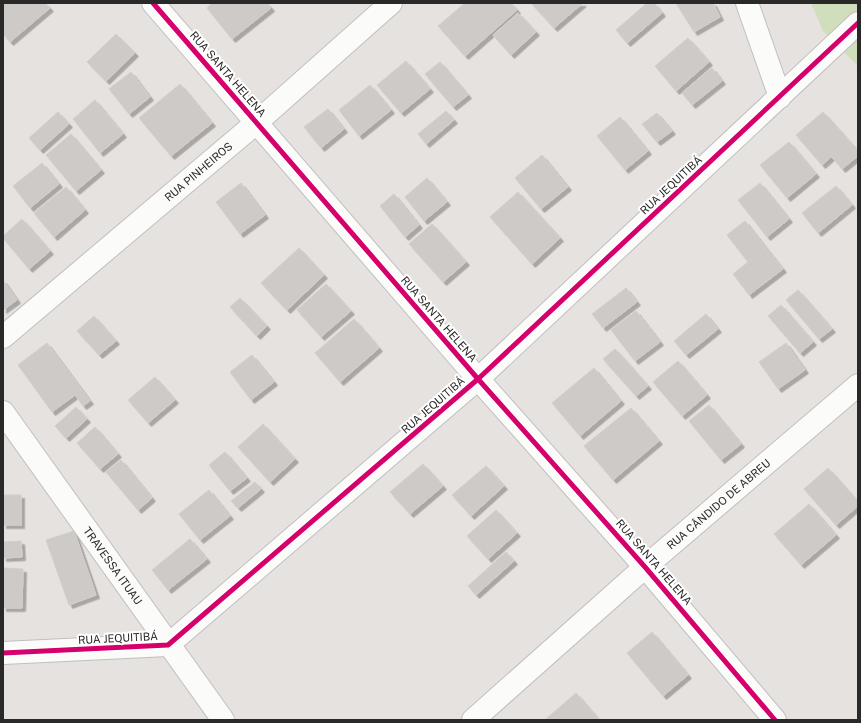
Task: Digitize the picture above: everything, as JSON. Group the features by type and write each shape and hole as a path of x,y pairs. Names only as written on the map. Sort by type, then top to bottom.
{"street":[{"name":"RUA SANTA HELENA","path":"153,3 478,379 645,566 775,720"},
{"name":"RUA PINHEIROS","path":"3,337 256,123 391,3"},
{"path":"747,3 780,97"},
{"name":"RUA JEQUITIBÁ","path":"3,653 168,646 478,379 858,23"},
{"name":"RUA CÂNDIDO DE ABREU","path":"472,720 645,566 858,385"},
{"name":"TRAVESSA ITUAU","path":"3,412 168,646 223,720"}],"green space":[{"path":"811,3 858,3 858,66 823,31"}],"building":[{"path":"3,3 45,3 50,8 10,42 3,34"},
{"path":"212,3 267,3 271,8 232,39 207,8"},
{"path":"465,3 511,3 517,10 465,56 438,26"},
{"path":"531,3 583,3 554,28"},
{"path":"647,3 654,3 662,13 627,43 616,30"},
{"path":"676,3 713,3 720,17 694,32"},
{"path":"518,13 536,32 511,55 493,35"},
{"path":"116,34 135,53 106,81 87,62"},
{"path":"688,38 709,62 676,91 655,66"},
{"path":"406,61 430,89 401,113 377,85"},
{"path":"440,62 468,95 453,107 425,74"},
{"path":"712,68 722,81 692,105 682,93"},
{"path":"131,72 150,97 129,114 109,89"},
{"path":"180,84 212,123 171,156 139,118"},
{"path":"370,85 391,110 359,136 339,110"},
{"path":"95,100 123,134 100,153 73,119"},
{"path":"328,109 344,129 321,148 304,127"},
{"path":"446,111 454,120 426,144 418,134"},
{"path":"58,112 69,124 40,150 29,138"},
{"path":"823,112 849,141 822,165 796,135"},
{"path":"657,113 672,131 657,142 642,124"},
{"path":"620,117 648,151 625,170 597,136"},
{"path":"71,134 101,170 76,191 46,155"},
{"path":"849,141 858,152 858,156 842,169 831,156"},
{"path":"789,142 816,174 787,198 760,165"},
{"path":"542,155 568,187 541,209 515,178"},
{"path":"42,163 59,184 30,208 13,186"},
{"path":"427,178 447,202 424,221 405,197"},
{"path":"241,183 265,215 240,234 216,202"},
{"path":"760,183 789,219 767,237 738,200"},
{"path":"836,186 852,205 818,233 802,213"},
{"path":"66,187 85,210 54,237 34,213"},
{"path":"518,192 560,238 532,264 490,217"},
{"path":"394,194 419,225 405,237 380,206"},
{"path":"22,219 50,251 29,269 3,238 3,236"},
{"path":"745,221 766,248 748,262 727,235"},
{"path":"432,224 466,262 443,282 409,244"},
{"path":"299,248 324,275 287,310 261,283"},
{"path":"766,248 783,269 749,295 733,274"},
{"path":"3,280 17,300 3,310"},
{"path":"326,284 351,311 321,337 297,310"},
{"path":"626,288 637,302 603,328 592,314"},
{"path":"798,290 832,329 819,339 786,300"},
{"path":"240,298 267,326 257,336 230,307"},
{"path":"781,305 813,342 800,353 768,316"},
{"path":"636,311 660,342 635,361 611,330"},
{"path":"706,314 718,329 686,355 674,341"},
{"path":"94,316 116,341 99,355 77,331"},
{"path":"354,319 379,348 340,382 315,353"},
{"path":"47,343 90,401 83,406 75,395 52,412 18,365"},
{"path":"786,343 805,370 778,389 759,362"},
{"path":"615,349 648,386 636,396 603,359"},
{"path":"252,355 274,382 251,400 230,372"},
{"path":"678,361 707,395 682,416 653,382"},
{"path":"594,368 621,401 580,436 552,403"},
{"path":"155,377 175,400 148,423 128,400"},
{"path":"709,405 741,444 721,460 689,421"},
{"path":"76,407 87,419 66,438 55,426"},
{"path":"631,408 659,441 613,480 584,446"},
{"path":"263,424 295,459 270,482 238,447"},
{"path":"95,427 118,454 100,469 77,443"},
{"path":"225,452 247,478 230,491 209,465"},
{"path":"121,460 152,498 138,510 106,472"},
{"path":"423,464 443,486 410,514 390,492"},
{"path":"486,466 504,486 471,516 452,495"},
{"path":"828,468 858,502 858,506 836,525 804,489"},
{"path":"255,482 261,489 238,508 231,501"},
{"path":"209,490 230,516 200,540 179,514"},
{"path":"3,495 21,495 21,525 3,525"},
{"path":"809,504 836,535 801,565 774,534"},
{"path":"496,510 517,533 488,559 467,536"},
{"path":"74,531 96,595 69,605 46,540"},
{"path":"190,539 207,559 168,590 152,570"},
{"path":"21,541 22,557 3,558 3,542"},
{"path":"506,552 514,561 476,595 468,586"},
{"path":"3,568 23,569 22,608 3,608"},
{"path":"652,632 688,675 663,696 627,653"},
{"path":"576,693 599,720 546,719"}],"cycle path":[{"path":"153,3 478,379 645,567 775,720"},
{"path":"3,653 168,645 478,379 858,23"}]}
